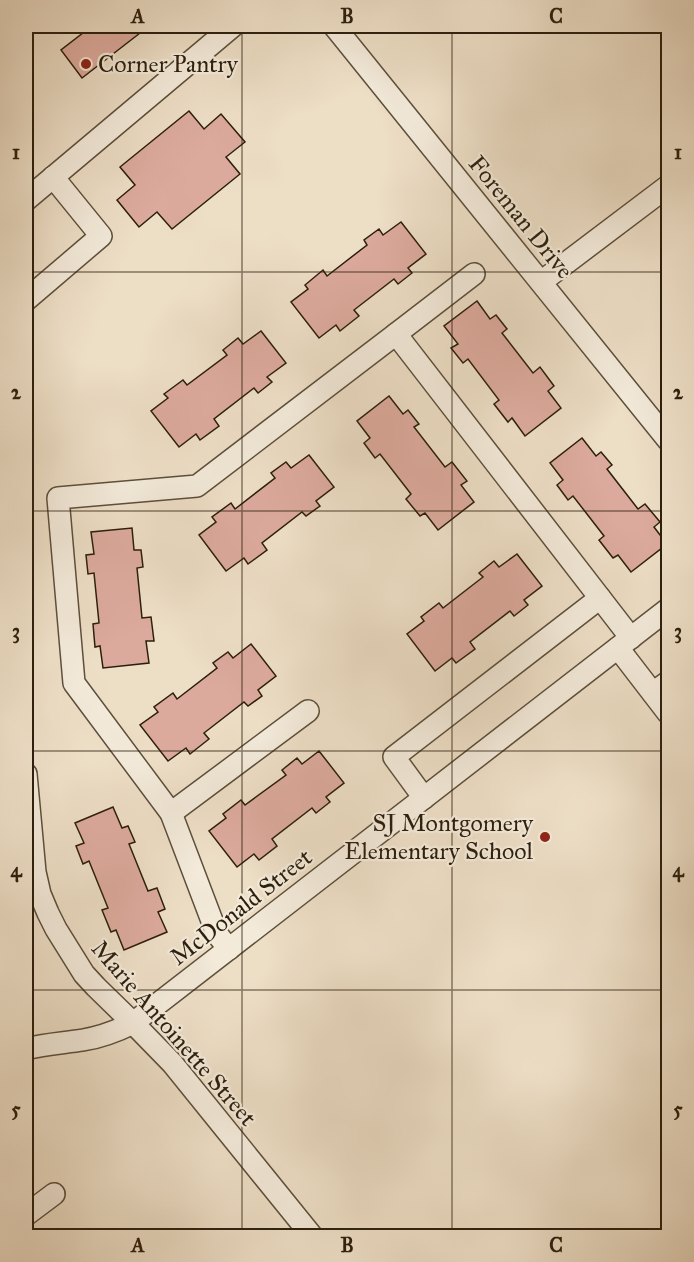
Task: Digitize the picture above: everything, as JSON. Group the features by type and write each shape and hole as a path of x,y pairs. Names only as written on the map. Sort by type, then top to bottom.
{"street":[{"path":"26,200 233,26"},
{"name":"Foreman Drive","path":"334,26 669,440"},
{"path":"26,300 101,236 53,177"},
{"path":"541,282 669,186"},
{"path":"229,949 217,934 171,813 74,683 58,498 197,486 474,274"},
{"path":"396,334 600,598 624,643 661,688 669,713"},
{"path":"424,798 394,757 600,598"},
{"name":"McDonald Street","path":"26,1049 103,1036 133,1023 669,609"},
{"path":"171,813 309,711"},
{"name":"Marie Antoinette Street","path":"26,774 30,859 40,894 56,929 84,974 172,1063 301,1233"},
{"path":"26,1215 54,1194"}],"building":[{"name":"Corner Pantry","path":"92,26 149,26 82,78 61,50"},
{"name":"Corner Pantry","path":"171,26 186,26 177,33"},
{"path":"189,111 204,129 221,114 245,142 226,157 240,174 172,229 157,212 139,227 117,200 135,185 120,167"},
{"path":"401,222 426,254 408,268 412,273 398,284 394,279 354,310 359,316 340,331 336,325 319,338 291,302 308,289 305,285 323,270 327,276 367,245 364,240 379,229 383,235"},
{"path":"477,301 490,319 496,315 507,329 502,333 533,373 540,367 554,386 548,391 561,408 525,436 512,418 508,422 494,404 499,400 468,359 463,363 451,348 458,344 444,326"},
{"path":"261,331 286,363 267,377 272,382 258,393 254,388 214,419 219,426 200,440 196,434 179,447 151,411 168,398 164,394 183,380 187,385 227,355 223,350 238,338 243,344"},
{"path":"389,396 403,414 408,410 419,424 414,427 445,467 452,462 467,481 461,485 474,502 438,530 425,513 420,516 406,499 411,494 380,454 375,458 364,443 370,438 357,421"},
{"path":"582,438 596,456 601,452 612,465 607,469 638,509 645,504 660,522 654,527 667,544 631,572 618,555 613,558 599,540 604,536 573,496 568,500 557,485 563,480 550,463"},
{"path":"309,455 334,487 316,501 320,506 306,516 302,512 262,543 267,550 248,564 244,558 226,571 199,535 216,522 212,517 231,503 235,509 275,478 271,473 286,462 291,468"},
{"path":"132,528 134,550 141,550 143,567 137,568 142,618 151,617 154,641 146,641 149,663 103,668 100,646 95,647 93,624 99,623 94,573 88,574 86,555 94,554 91,532"},
{"path":"517,554 542,586 524,600 528,605 514,616 510,611 470,642 475,649 456,663 452,658 435,671 407,634 424,621 421,617 439,603 443,608 483,577 479,573 494,561 499,567"},
{"path":"251,644 276,676 258,690 262,696 248,706 244,702 204,733 209,739 190,754 186,748 168,761 140,725 158,712 154,707 173,693 177,699 217,668 213,663 228,652 233,658"},
{"path":"319,751 344,783 326,797 330,802 316,813 312,808 272,839 277,846 259,860 254,854 237,867 209,831 226,818 223,814 241,800 245,805 286,775 282,770 297,758 302,764"},
{"path":"113,807 122,828 128,826 135,842 129,844 148,891 157,888 165,909 158,912 167,932 124,950 116,930 111,932 102,910 108,908 89,861 83,864 76,846 84,843 75,823"}],"place":[{"name":"Corner Pantry","path":"86,64"},
{"name":"SJ Montgomery Elementary School","path":"545,837"}]}
